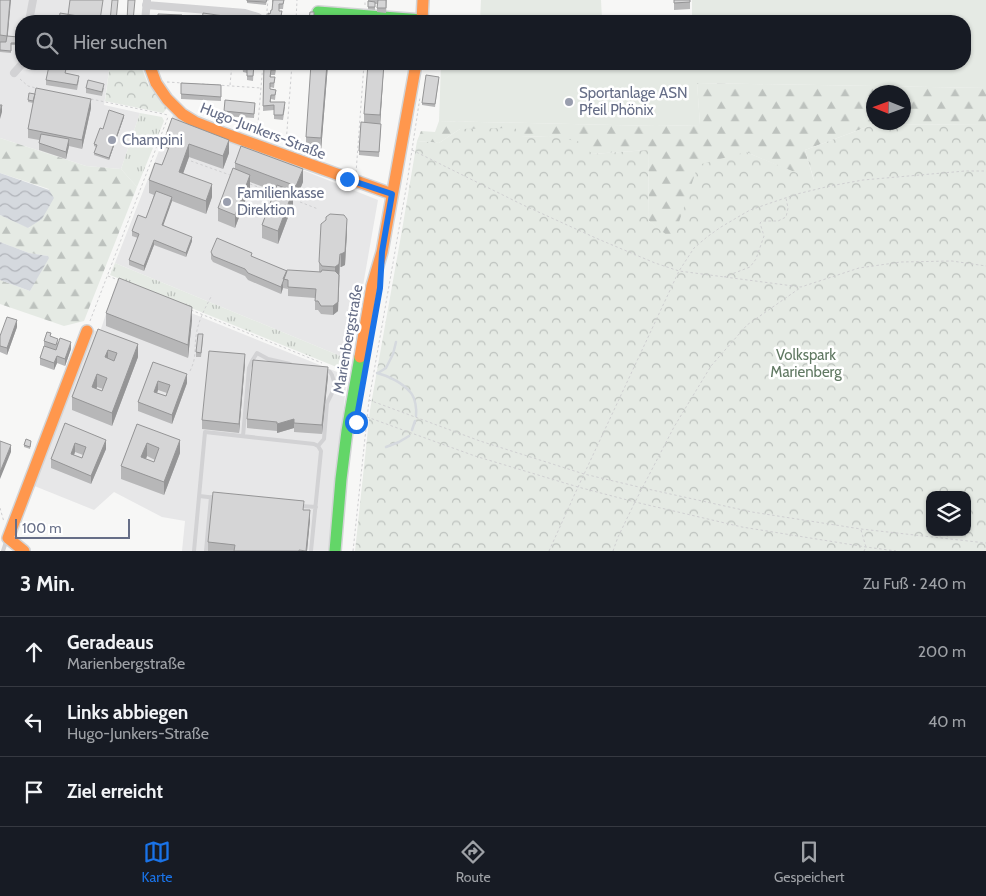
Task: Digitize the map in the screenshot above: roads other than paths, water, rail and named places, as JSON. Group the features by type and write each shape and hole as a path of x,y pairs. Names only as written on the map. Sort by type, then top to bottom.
{"main road":[{"path":"422,15 424,0"},
{"path":"318,12 357,15"},
{"name":"Hugo-Junkers-Straße","path":"151,70 162,93 175,108 192,121 392,194"},
{"name":"Marienbergstraße","path":"335,551 344,484 380,288 382,252 415,70"},
{"name":"Marienbergstraße","path":"342,551 346,437 372,286 382,252"},
{"path":"24,551 8,538 87,331"}],"street":[{"path":"30,15 33,0"},
{"path":"147,3 252,15"},
{"path":"14,73 17,70"}],"lane":[{"path":"243,436 249,368 257,353 268,359 294,364"},
{"path":"316,368 330,372 335,385 327,403 324,439 318,446"},
{"path":"194,551 205,432 318,446 321,451 311,551"},
{"path":"199,496 224,498"},
{"path":"206,551 211,497"},
{"path":"296,505 316,507"},
{"path":"3,551 8,538"}],"water":[{"path":"0,173 49,190 54,198 42,219 28,228 0,215"},
{"path":"0,242 29,253 48,256 49,258 30,291 0,280"}],"waterway":[{"path":"378,373 386,368 393,354 396,342"},
{"path":"342,367 347,367 346,358"},
{"path":"377,373 396,380 408,389 415,401 416,416"},
{"path":"412,430 415,421"},
{"path":"386,447 409,436"}],"place":[{"name":"Sportanlage ASN Pfeil Phönix","path":"569,102"},
{"name":"Champini","path":"112,140"},
{"name":"Familienkasse Direktion","path":"227,202"}],"park label":[{"name":"Volkspark Marienberg","path":"806,364"}]}
